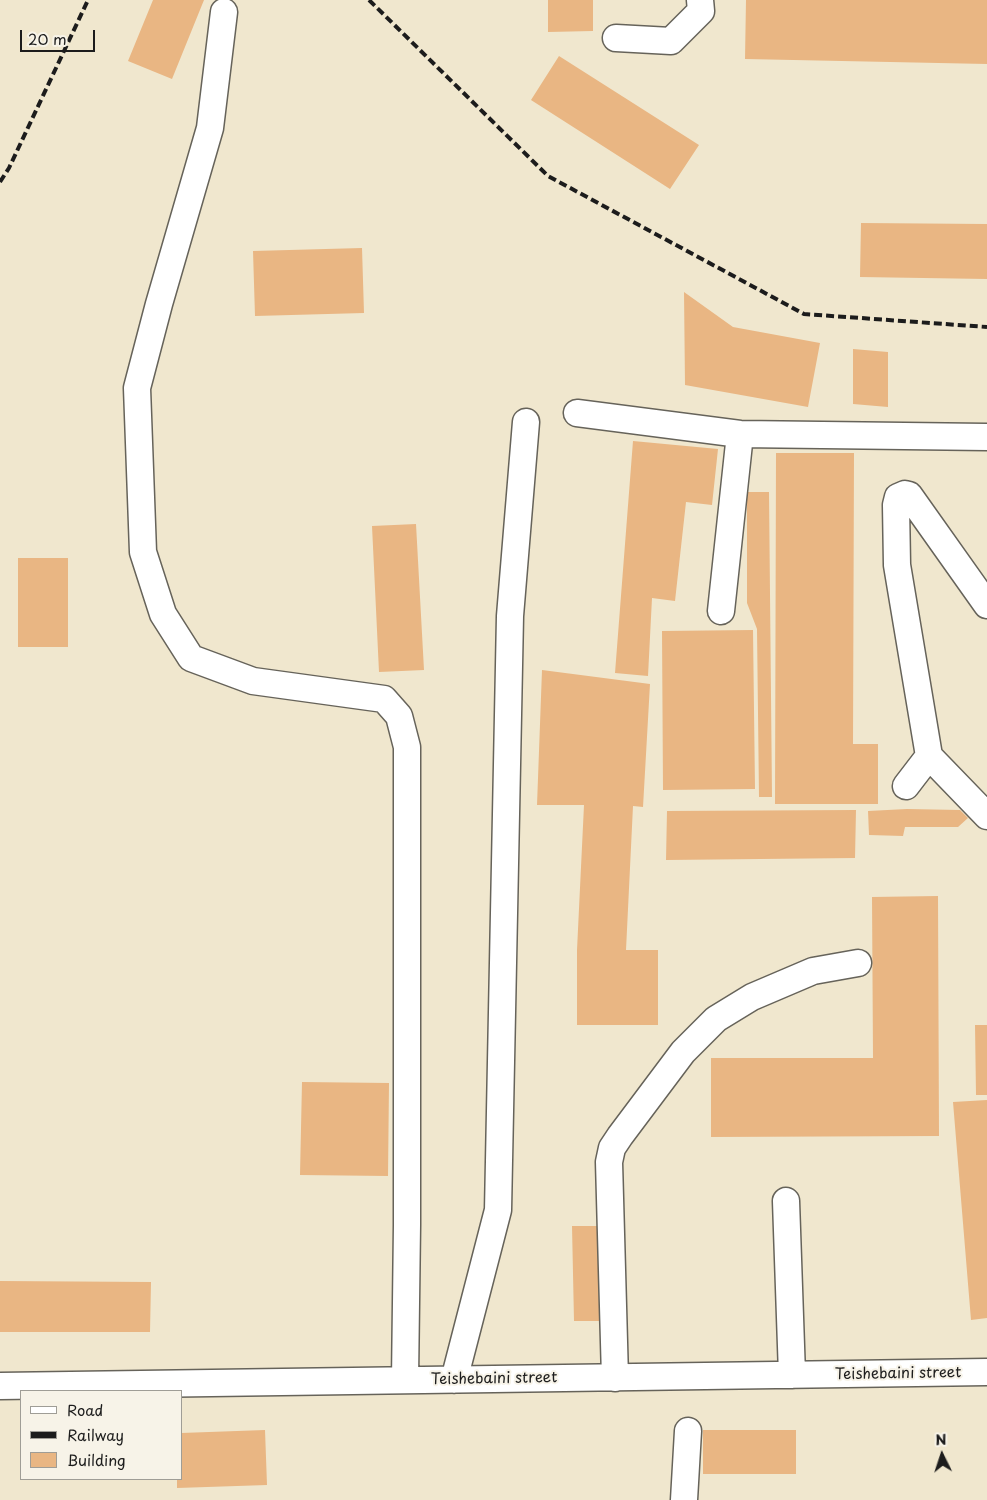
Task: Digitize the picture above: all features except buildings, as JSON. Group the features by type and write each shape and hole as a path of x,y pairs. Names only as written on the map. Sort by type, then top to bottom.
{"street":[{"path":"616,38 671,41 701,10 700,0"},
{"path":"224,12 210,128 159,304 137,388 143,552 163,614 191,658 253,681 384,699 399,716 407,747 407,1234 405,1380"},
{"path":"577,412 740,434 987,437"},
{"path":"454,1380 498,1210 510,616 526,422"},
{"path":"721,611 740,434"},
{"path":"987,605 909,495 905,494 898,497 896,505 897,565 929,756 987,816"},
{"path":"906,786 929,756"},
{"path":"615,1378 609,1162 612,1148 683,1052 716,1019 752,997 813,971 858,963"},
{"path":"786,1201 792,1375"},
{"name":"Teishebaini street","path":"0,1386 987,1372"},
{"path":"684,1500 688,1431"}],"railway":[{"path":"0,182 9,168 88,0"},
{"path":"369,0 548,176 804,314 987,327"}]}
